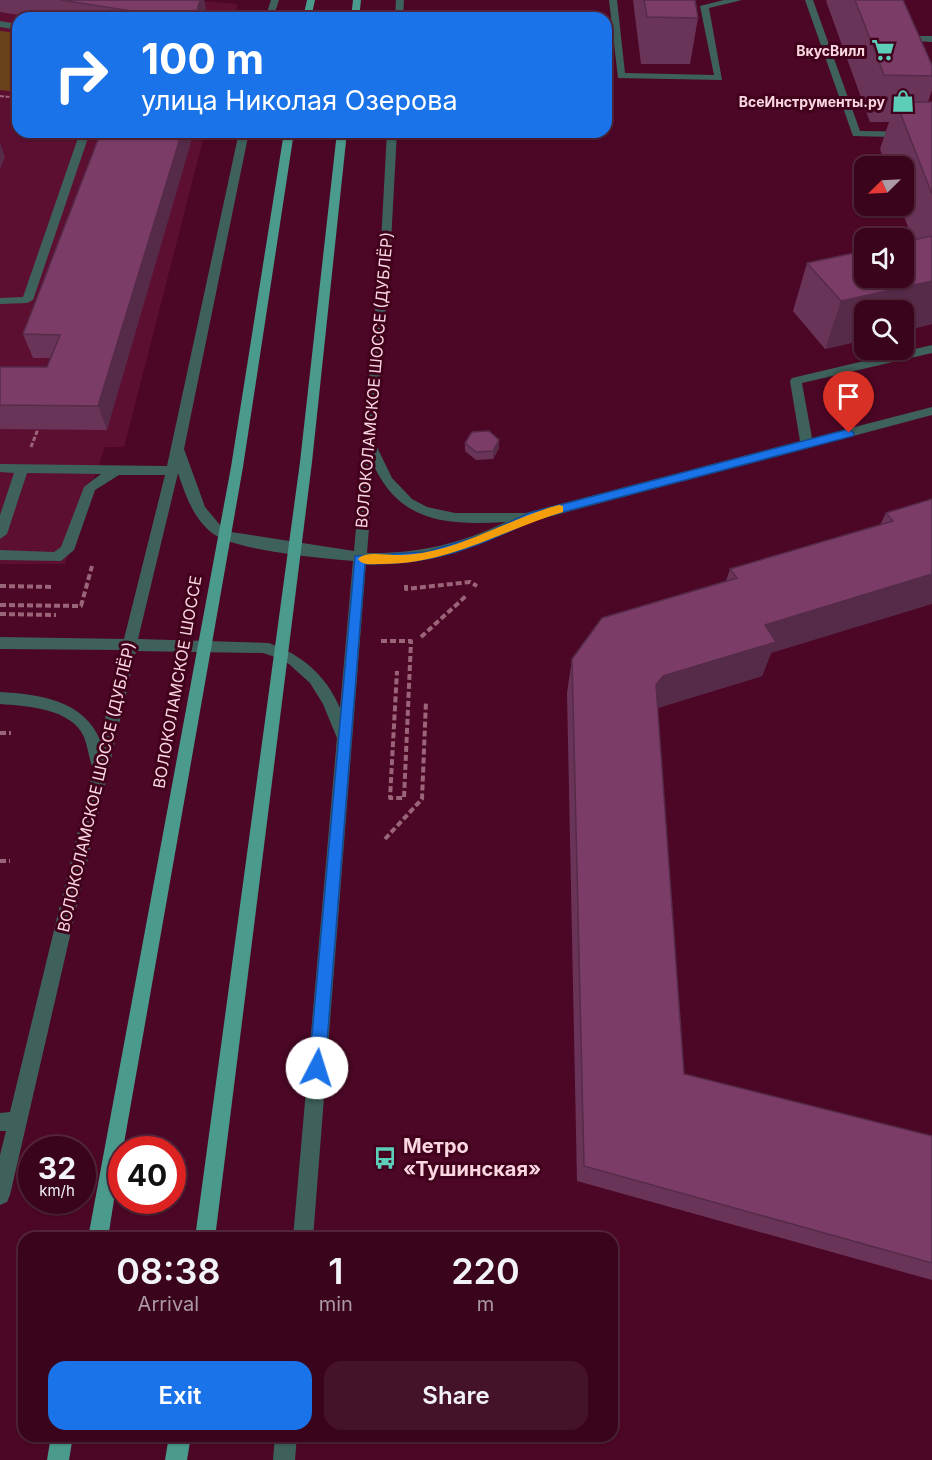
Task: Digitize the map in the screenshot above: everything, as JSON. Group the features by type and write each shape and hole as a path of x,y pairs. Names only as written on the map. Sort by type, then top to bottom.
{"main road":[{"name":"ВОЛОКОЛАМСКОЕ ШОССЕ","path":"99,1232 237,467 288,138"},
{"path":"206,1232 306,462 341,138"},
{"path":"58,1460 61,1442"},
{"path":"176,1460 179,1442"}],"street":[{"path":"613,0 621,76 719,78 704,6 738,0"},
{"path":"809,0 856,134 932,135"},
{"path":"915,29 924,48"},
{"path":"919,39 932,39"},
{"path":"0,301 27,300 84,138"},
{"name":"ВОЛОКОЛАМСКОЕ ШОССЕ (ДУБЛЁР)","path":"0,1195 9,1121 100,772 129,644 178,449 242,138"},
{"name":"ВОЛОКОЛАМСКОЕ ШОССЕ (ДУБЛЁР)","path":"303,1232 369,441 392,138"},
{"path":"807,444 796,381 932,349"},
{"path":"178,449 198,507 213,528 245,541 359,559 404,560 426,556 486,538 529,517 932,411"},
{"path":"369,441 384,476 395,492 428,512 455,519 529,517"},
{"path":"0,468 172,471"},
{"path":"0,534 22,469"},
{"path":"0,555 56,556 67,550 90,487 117,470"},
{"path":"0,643 264,647 286,654 304,666 322,685 336,712 344,739"},
{"path":"0,698 19,699 54,707 78,719 88,730 96,749 100,772"},
{"path":"284,1460 286,1442"}],"path":[{"path":"30,450 38,429"},
{"path":"0,605 81,606 92,566"},
{"path":"406,585 406,589 470,582 477,586"},
{"path":"0,586 53,587"},
{"path":"421,637 466,596"},
{"path":"0,614 56,615"},
{"path":"381,640 411,641 404,798 390,798 397,671"},
{"path":"385,839 422,799 426,701"},
{"path":"0,733 11,733"},
{"path":"0,861 10,861"}],"shaded area":[{"path":"0,0 193,0 238,4 236,12 12,12 12,138 203,138 124,447 105,447 65,564 0,564"},
{"path":"0,31 12,32 12,91 0,90"}],"building":[{"path":"61,0 200,0 197,12 138,12"},
{"path":"644,0 695,0 698,18 647,17"},
{"path":"855,0 903,0 932,65 932,76 884,75"},
{"path":"896,102 932,102 932,194"},
{"path":"99,138 180,138 98,406 0,405 0,367 47,367 60,335 23,334"},
{"path":"932,236 932,281 914,285 914,240"},
{"path":"854,253 854,288 900,288 841,301 807,263"},
{"path":"489,431 499,440 493,451 476,452 465,443 472,432"},
{"path":"932,499 932,574 765,625 776,642 663,676 656,685 684,1074 932,1136 932,1263 584,1166 572,659 602,618 737,578 730,569 893,521 886,513"}],"slow traffic":[{"path":"364,559 404,560 426,556 486,538 529,517 559,509"}],"place":[{"name":"ВкусВилл","path":"883,50"},
{"name":"ВсеИнструменты.ру","path":"903,101"},
{"name":"Метро «Тушинская»","path":"385,1158"}],"route":[{"path":"317,1068 359,559 404,560 426,556 486,538 529,517 849,433"}]}
